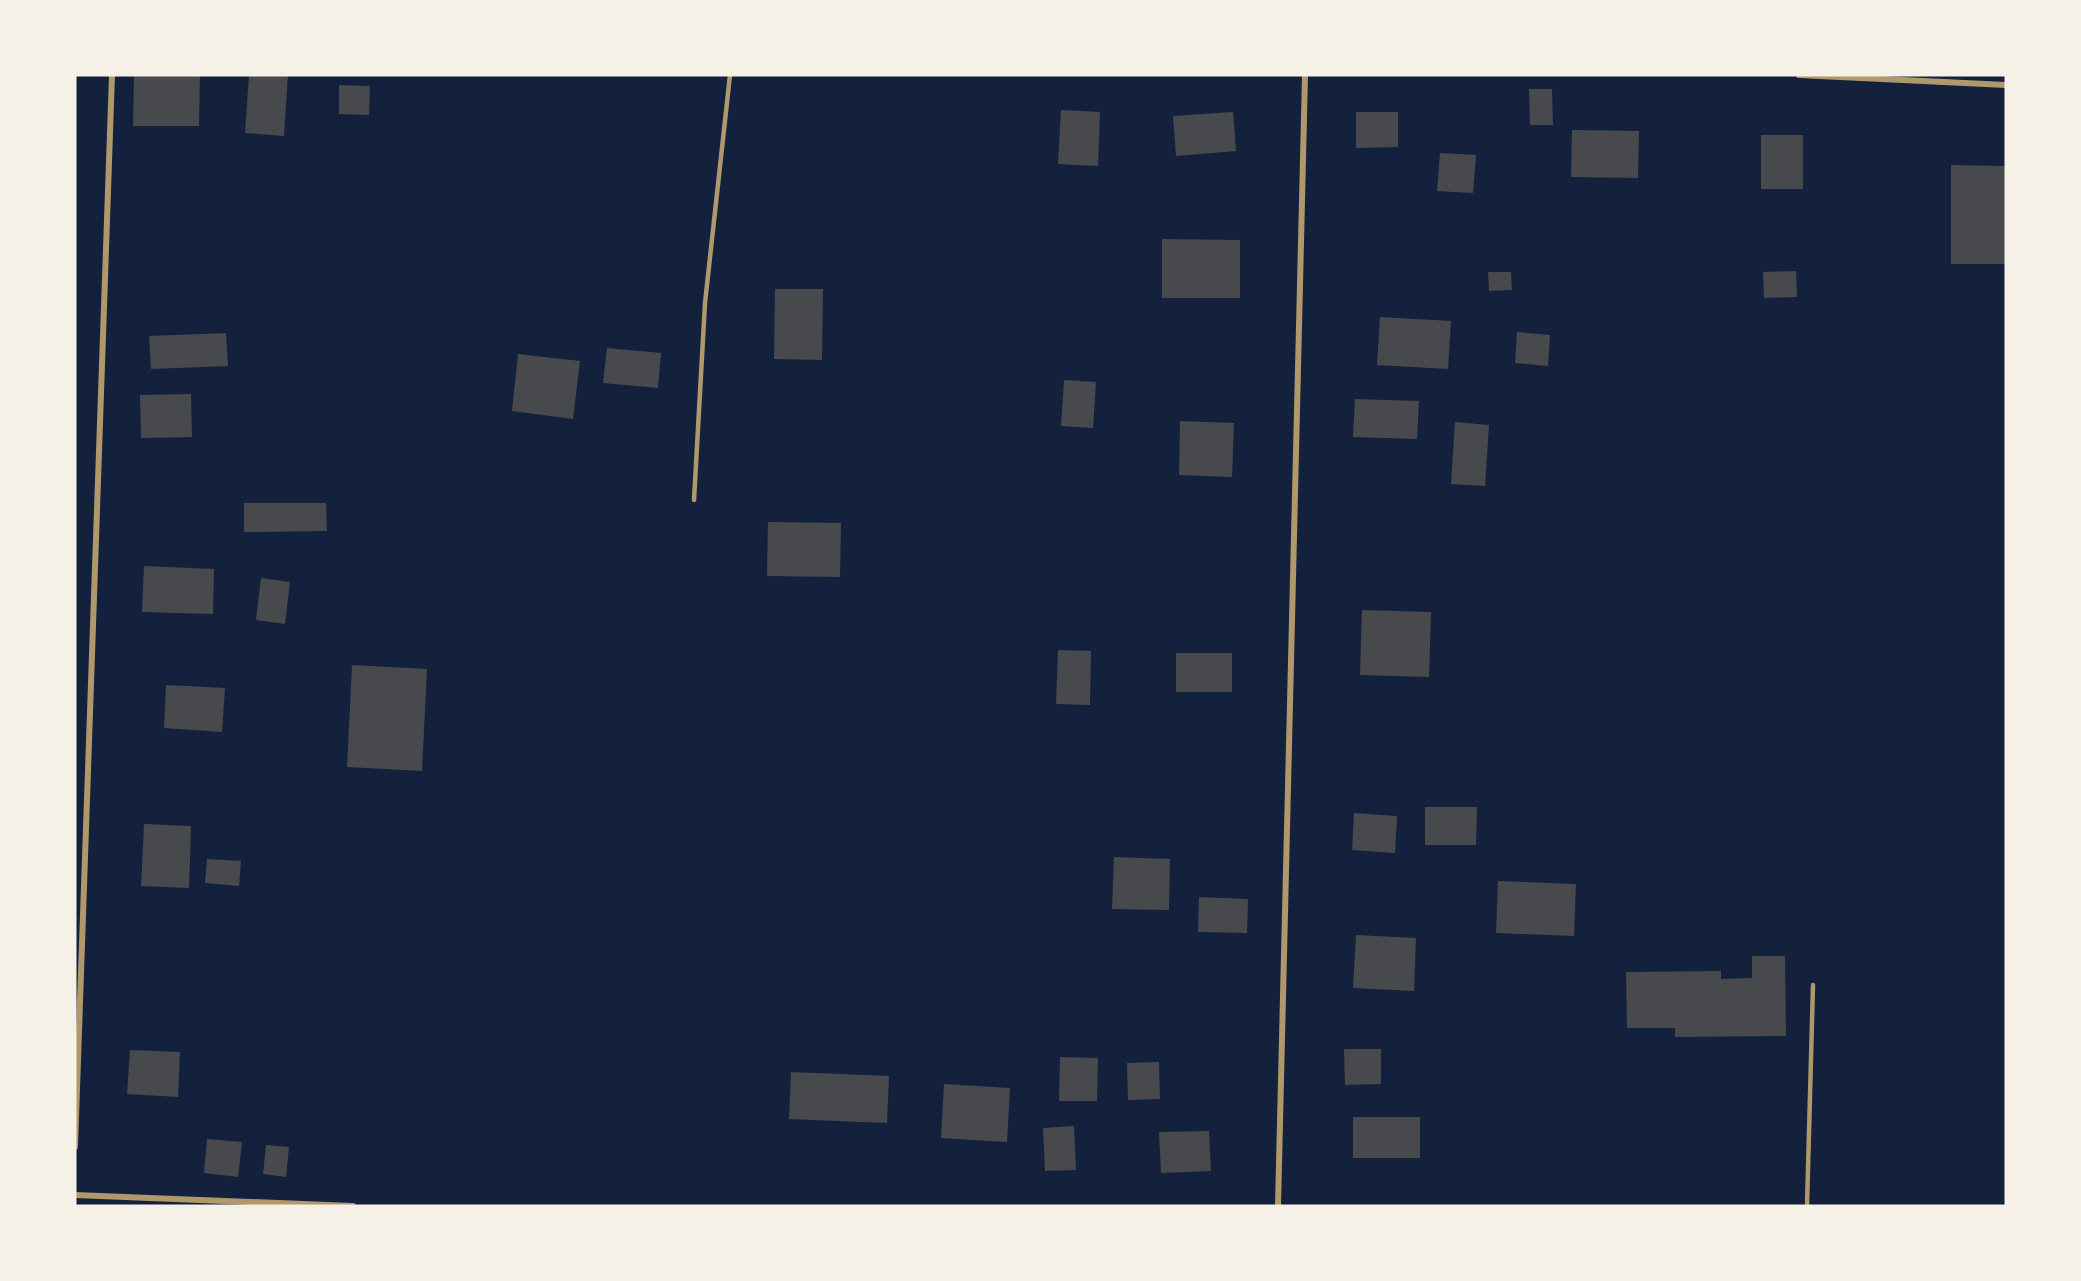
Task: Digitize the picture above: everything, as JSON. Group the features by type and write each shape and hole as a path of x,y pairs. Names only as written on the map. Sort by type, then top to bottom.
{"street":[{"path":"75,1147 112,75"},
{"path":"1278,1206 1305,75"},
{"path":"1799,75 2006,85"},
{"path":"75,1195 353,1206"}],"lane":[{"path":"694,500 705,303 730,75"},
{"path":"1807,1206 1813,985"}],"building":[{"path":"134,75 200,75 199,126 133,126"},
{"path":"249,75 288,75 284,136 245,133"},
{"path":"339,85 370,86 369,115 339,114"},
{"path":"1529,89 1552,89 1553,125 1530,125"},
{"path":"1061,110 1100,112 1098,166 1058,164"},
{"path":"1233,112 1236,151 1176,156 1173,116"},
{"path":"1356,112 1398,112 1398,147 1356,148"},
{"path":"1572,130 1639,131 1638,178 1571,177"},
{"path":"1761,135 1803,135 1803,189 1761,189"},
{"path":"1440,153 1476,155 1473,193 1437,191"},
{"path":"1951,165 2006,166 2006,264 1951,264"},
{"path":"1162,239 1240,240 1240,298 1162,298"},
{"path":"1796,271 1797,297 1764,298 1763,272"},
{"path":"1488,272 1511,272 1512,290 1489,291"},
{"path":"775,289 823,289 822,360 774,359"},
{"path":"1380,317 1451,321 1448,369 1377,365"},
{"path":"1517,332 1550,335 1548,366 1515,363"},
{"path":"226,333 228,366 151,369 149,336"},
{"path":"607,348 661,353 658,388 603,383"},
{"path":"518,354 580,361 573,419 512,411"},
{"path":"1064,380 1096,382 1093,428 1061,426"},
{"path":"191,394 192,437 141,438 140,395"},
{"path":"1355,399 1419,401 1417,439 1353,437"},
{"path":"1180,421 1234,423 1232,477 1179,475"},
{"path":"1455,422 1489,425 1485,486 1451,484"},
{"path":"244,503 326,503 327,531 244,532"},
{"path":"768,522 841,523 840,577 767,576"},
{"path":"144,566 214,569 213,614 142,612"},
{"path":"261,578 290,582 285,624 256,620"},
{"path":"1362,610 1431,612 1429,677 1360,675"},
{"path":"1058,650 1091,651 1090,705 1056,704"},
{"path":"1176,653 1232,653 1232,692 1176,692"},
{"path":"352,665 427,669 422,771 347,767"},
{"path":"166,685 225,688 222,732 164,728"},
{"path":"1425,807 1477,807 1476,845 1425,845"},
{"path":"1354,813 1397,816 1395,853 1352,850"},
{"path":"144,824 191,826 189,888 141,886"},
{"path":"1114,857 1170,859 1169,910 1112,909"},
{"path":"207,859 241,861 239,886 205,883"},
{"path":"1498,881 1576,884 1574,936 1496,933"},
{"path":"1199,897 1248,899 1247,933 1198,932"},
{"path":"1356,935 1416,938 1414,991 1353,988"},
{"path":"1752,956 1785,956 1786,1036 1675,1037 1675,1028 1627,1028 1626,972 1721,971 1721,979 1752,978"},
{"path":"1344,1049 1381,1049 1381,1084 1345,1085"},
{"path":"130,1050 180,1052 178,1097 127,1094"},
{"path":"1060,1057 1098,1058 1097,1101 1059,1101"},
{"path":"1159,1062 1160,1099 1128,1100 1127,1063"},
{"path":"791,1072 889,1076 887,1123 789,1119"},
{"path":"944,1084 1010,1088 1007,1142 941,1138"},
{"path":"1353,1117 1420,1117 1420,1158 1353,1158"},
{"path":"1074,1126 1076,1170 1045,1171 1043,1128"},
{"path":"1209,1131 1211,1171 1161,1173 1159,1132"},
{"path":"207,1139 242,1142 238,1177 204,1173"},
{"path":"266,1145 289,1147 286,1177 263,1174"}]}
